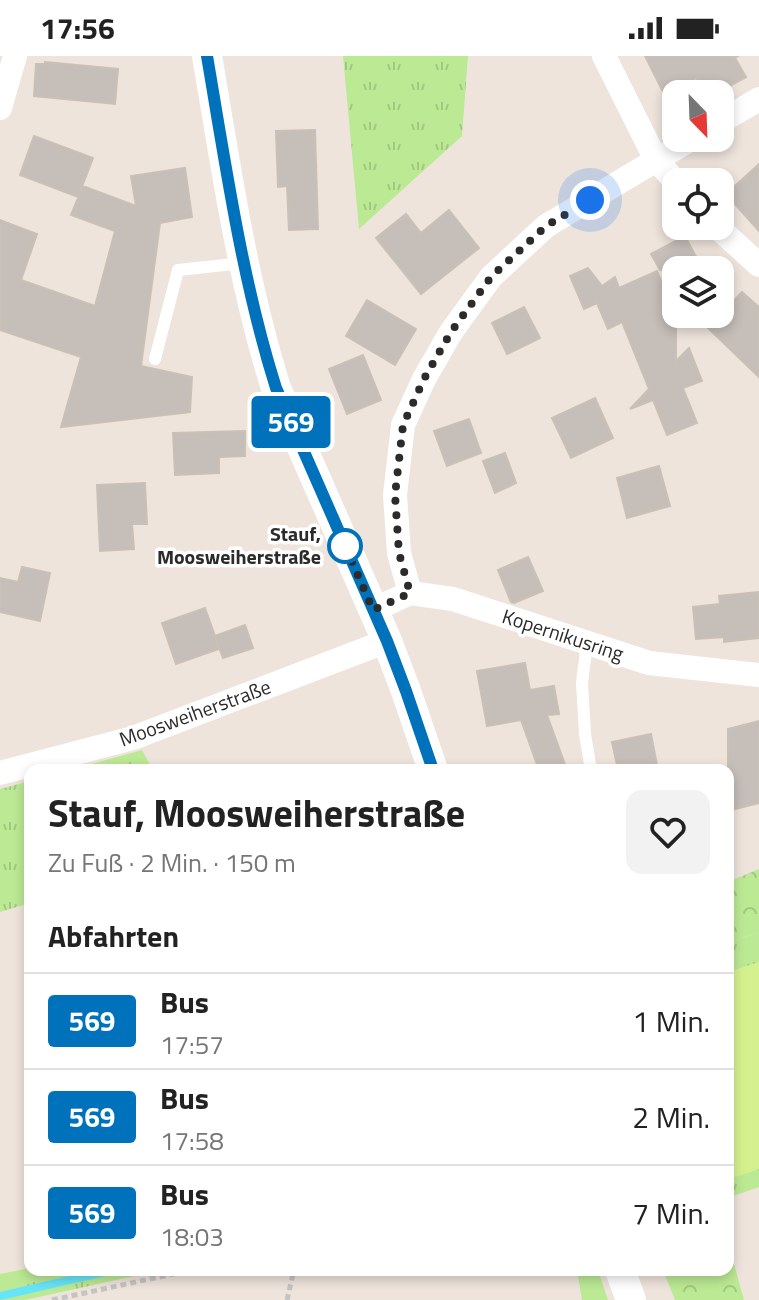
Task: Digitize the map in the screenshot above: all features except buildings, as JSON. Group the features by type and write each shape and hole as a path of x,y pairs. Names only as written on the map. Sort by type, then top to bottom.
{"street":[{"path":"0,108 15,56"},
{"path":"207,56 259,332 276,388 387,641 431,764"},
{"path":"604,56 656,160 663,168"},
{"path":"734,114 759,99"},
{"path":"373,610 410,593 399,553 395,495 403,425 424,379 451,332 491,277 546,226 669,152"},
{"path":"731,240 759,265"},
{"name":"Kopernikusring","path":"410,593 453,599 649,663 759,675"},
{"name":"Moosweiherstraße","path":"34,764 133,738 387,641"},
{"name":"Moosweiherstraße","path":"0,773 24,767"},
{"path":"622,1276 631,1300"}],"lane":[{"path":"155,359 178,270 245,263"},
{"path":"587,643 582,683 590,764"}],"path":[{"path":"52,1300 164,1276"},
{"path":"287,1300 293,1276"}],"green space":[{"path":"343,56 468,56 462,136 359,229"},
{"path":"142,750 150,764 92,764"},
{"path":"24,783 24,905 0,912 0,789"},
{"path":"759,869 759,933 734,940 734,879"},
{"path":"759,933 759,1187 734,1196 734,940"},
{"path":"759,962 759,1169 735,1177 734,1174 734,970"},
{"path":"734,1264 744,1300 675,1300 665,1276 734,1276"},
{"path":"24,1269 24,1276 135,1276 25,1300 0,1300 0,1274"},
{"path":"578,1276 600,1276 608,1300 582,1300"}],"waterway":[{"path":"0,1296 87,1276"}],"bus line":[{"name":"569","path":"207,56 259,332 276,388 387,641 431,764"}],"place":[{"name":"Stauf, Moosweiherstraße","path":"345,546"}],"route":[{"path":"345,546 340,534 373,610 410,593 399,553 395,495 403,425 424,379 451,332 491,277 546,226 590,200"}]}
